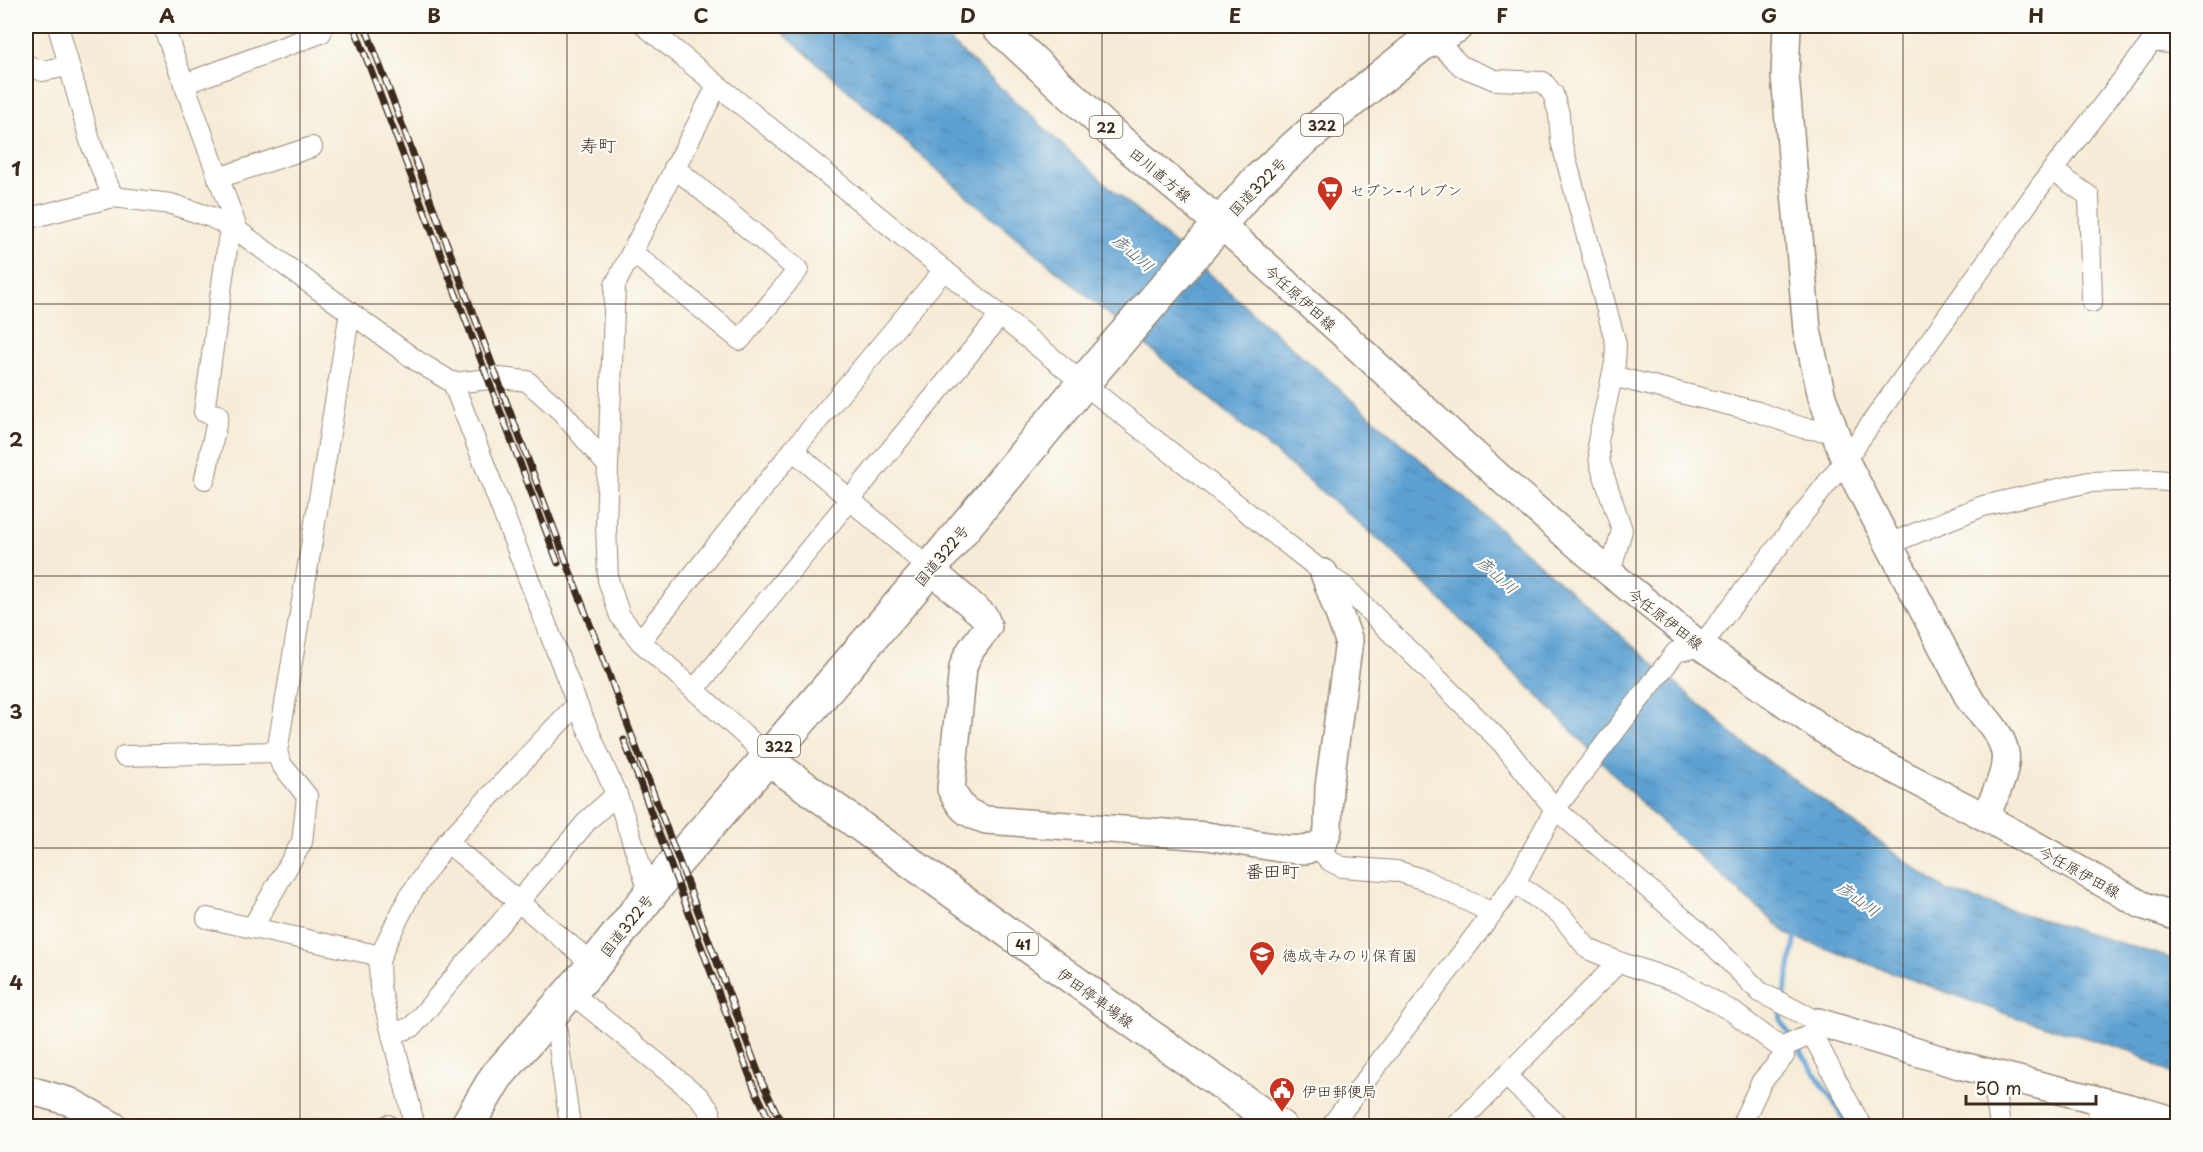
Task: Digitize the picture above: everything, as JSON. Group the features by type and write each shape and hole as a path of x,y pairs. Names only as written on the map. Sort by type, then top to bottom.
{"highway":[{"name":"国道322号","path":"467,1126 496,1077 594,965 650,894 930,569 1257,182 1437,30"}],"main road":[{"name":"田川直方線","path":"996,26 1114,135 1212,235"},
{"name":"伊田停車場線","path":"768,759 1139,1028 1281,1126"}],"street":[{"path":"58,26 91,144 113,197"},
{"path":"163,26 234,229 204,412 218,415 205,479"},
{"path":"645,26 1000,316 1090,377 1324,573 1344,586 1502,743 1559,804 1706,938 1760,992 1811,1031 1992,1073 2178,1122"},
{"path":"1787,26 1785,75 1807,330 1822,397 1845,460 1970,700 1998,733 2005,747 2004,777 1985,817"},
{"path":"1437,30 1461,66 1495,80 1543,82 1554,94 1559,114 1563,151 1616,344 1612,376 1598,441 1600,464 1622,530 1610,573"},
{"path":"184,84 321,33"},
{"path":"1330,1126 1515,883 1559,804 1845,460 2052,170 2158,33 2178,44"},
{"path":"26,64 44,71 68,66"},
{"path":"717,86 615,285 606,525 608,580 620,616 640,641 768,759"},
{"path":"218,178 312,147"},
{"path":"632,252 740,340 798,270 674,167"},
{"path":"2052,170 2089,196 2092,302"},
{"path":"26,219 113,197 171,204 211,217 234,229 417,361 453,383 577,704 617,794 650,894"},
{"name":"今任原伊田線","path":"1212,235 1333,325 1509,486 1610,573 1688,649 1843,743 1985,817 2142,905 2178,917"},
{"path":"640,641 793,450 944,270"},
{"path":"252,928 302,842 307,796 281,764 277,752 350,312"},
{"path":"694,690 1000,316"},
{"path":"1612,376 1758,412 1803,428 1835,432"},
{"path":"453,383 499,378 527,381 562,412 608,466"},
{"path":"793,450 984,616 988,626 969,649 963,667 951,789 958,805 968,814 986,820 1207,836 1286,849 1306,850 1324,841 1328,830 1329,787 1349,641 1324,573"},
{"path":"1889,544 1983,506 2089,482 2156,480 2178,482"},
{"path":"414,1126 380,987 379,961 410,895 447,842 577,704"},
{"path":"124,756 277,752"},
{"path":"392,1034 412,1028 589,819 617,794"},
{"path":"447,842 594,965"},
{"path":"1316,846 1330,861 1342,867 1397,871 1416,877 1492,913"},
{"path":"1515,883 1560,914 1588,949 1682,983 1733,1012 1783,1048 1784,1056 1762,1081 1741,1126"},
{"path":"207,918 381,956"},
{"path":"1456,1126 1619,962"},
{"path":"562,1002 570,1126"},
{"path":"562,1002 698,1096 710,1111 711,1126"},
{"path":"1783,1048 1811,1031"},
{"path":"1811,1031 1861,1126"},
{"path":"1992,1073 2000,1126"},
{"path":"1506,1076 1558,1125"},
{"path":"26,1089 71,1102 114,1126"},
{"path":"2098,1100 2099,1126"}],"water":[{"name":"彦山川","path":"775,26 934,26 1073,155 1741,741 1947,891 2177,960 2177,1077 2131,1051 2012,1016 1789,935 1655,817 1547,705 1388,547 974,202"}],"waterway":[{"path":"1784,998 1797,931"},
{"path":"1782,1008 1780,1019 1849,1126"}],"railway":[{"path":"354,26 558,563"},
{"path":"365,26 762,1082 783,1126"},
{"path":"624,740 753,1085 772,1126"}],"place":[{"name":"セブン-イレブン","path":"1330,212"},
{"name":"徳成寺みのり保育園","path":"1262,977"},
{"name":"伊田郵便局","path":"1282,1113"}],"district":[{"name":"寿町","path":"598,144"},
{"name":"番田町","path":"1272,870"}]}
